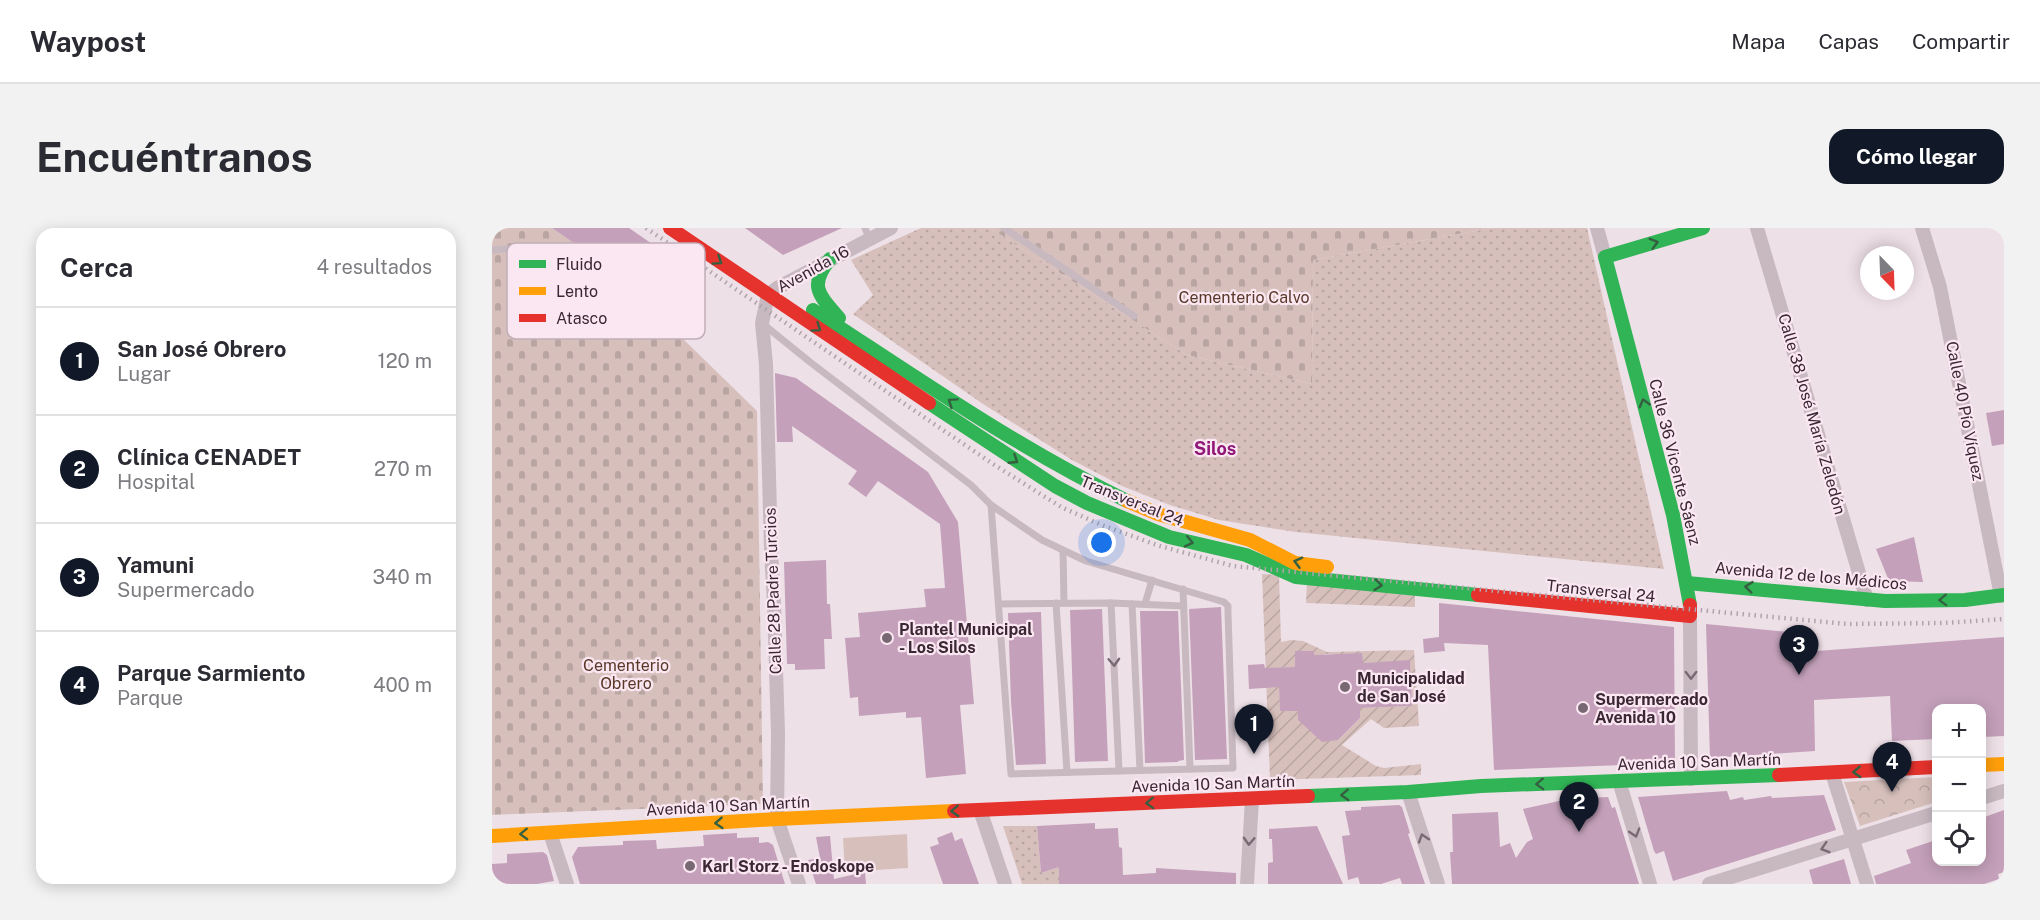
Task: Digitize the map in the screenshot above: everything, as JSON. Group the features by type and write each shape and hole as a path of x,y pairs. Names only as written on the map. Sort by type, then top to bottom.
{"main road":[{"name":"Transversal 24","path":"670,228 694,243"},
{"name":"Transversal 24","path":"692,228 773,292 980,438 1045,480 1088,503 1169,537 1246,555 1296,577 1690,610"},
{"path":"1605,257 1703,228"},
{"name":"Transversal 24","path":"705,250 773,292 857,338 989,426 1079,477 1129,502 1166,517 1251,540 1290,561 1301,564 1690,610"},
{"name":"Calle 36 Vicente Sáenz","path":"1605,257 1673,515 1687,583 1690,610"},
{"path":"830,259 821,268 817,277 819,293 822,300 857,338"},
{"path":"980,438 989,426"},
{"name":"Avenida 12 de los Médicos","path":"1687,583 1867,600 1916,601 2003,596"},
{"path":"1986,765 2004,764"},
{"name":"Avenida 10 San Martín","path":"492,836 777,819 1408,792 1481,786 1932,768"}],"street":[{"name":"Avenida 16","path":"773,292 830,259 867,233 891,228"},
{"name":"Calle 36 Vicente Sáenz","path":"1598,228 1605,257"},
{"name":"Calle 38 José María Zeledón","path":"1757,228 1867,600"},
{"name":"Calle 40 Pío Víquez","path":"1922,228 1940,286 2003,596"},
{"name":"Calle 28 Padre Turcios","path":"773,292 762,323 766,364 778,734 777,819 800,884"},
{"name":"Calle 36 Vicente Sáenz","path":"1690,610 1691,779"},
{"path":"1832,773 1867,884"},
{"path":"1619,781 1650,884"},
{"path":"1986,797 2004,790"},
{"path":"1408,792 1438,884"},
{"path":"1247,884 1252,799"},
{"path":"980,810 1005,884"},
{"path":"1709,884 1932,814"},
{"path":"550,833 567,884"}],"lane":[{"path":"1004,228 1134,316"},
{"path":"492,250 507,249"},
{"path":"762,323 971,485 991,505 1042,540 1086,561 1224,602 1228,606 1233,768 1011,774 991,505"},
{"path":"1063,551 1060,603 1067,772"},
{"path":"1144,604 1152,580"},
{"path":"1183,589 1190,769"},
{"path":"1000,604 1111,603 1183,606"},
{"path":"1111,603 1119,771"},
{"path":"1132,604 1140,770"}],"green space":[{"name":"Cementerio Obrero","path":"492,228 552,228 574,243 507,243 507,339 683,339 757,411 763,804 492,815"},
{"path":"921,228 990,228 1187,355 1312,384 1313,260 1492,228 1587,228 1664,569 1296,532 1219,520 1170,505 1122,486 1072,460 983,404 853,314 873,295 851,260"},
{"name":"Cementerio Calvo","path":"990,228 1492,228 1313,260 1312,384 1187,355"},
{"path":"1262,574 1279,575 1281,642 1303,641 1327,652 1414,650 1419,726 1384,728 1371,719 1342,745 1376,766 1384,768 1421,764 1421,775 1270,780","holes":["1324,654 1339,654 1363,663 1410,661 1412,706 1360,708 1360,718 1338,740 1298,720 1298,711 1280,711 1279,668 1325,665"]},
{"path":"1307,582 1415,593 1415,607 1306,603"},
{"path":"1932,777 1932,803 1860,826 1844,782"},
{"path":"1003,826 1037,826 1041,873 1059,867 1059,884 1022,884"},
{"path":"907,834 908,868 845,872 843,838"}],"building":[{"path":"552,228 629,228 651,243 574,243"},
{"path":"745,228 842,228 783,255"},
{"path":"775,373 796,378 928,472 958,522 974,704 960,705 966,774 926,778 921,717 906,718 906,712 859,716 858,697 850,698 845,638 860,637 858,613 926,607 924,589 945,588 940,524 878,481 866,497 848,484 857,471 792,426 793,442 777,442"},
{"path":"2004,410 2004,444 1992,446 1986,413"},
{"path":"1914,537 1923,582 1889,581 1876,549"},
{"path":"826,560 827,604 830,604 832,639 824,639 825,669 795,670 795,664 787,664 784,562"},
{"name":"Supermercado Avenida 10","path":"1439,603 1674,627 1675,763 1494,770 1488,645 1444,643 1445,651 1424,653 1423,639 1439,637"},
{"path":"1221,607 1227,759 1195,760 1189,609"},
{"path":"1102,609 1108,761 1075,762 1070,610"},
{"path":"1140,611 1178,611 1184,760 1178,762 1145,763"},
{"path":"1041,612 1046,764 1016,765 1008,613"},
{"path":"1706,624 1789,632 1790,653 2004,637 2004,736 1986,737 1986,704 1932,704 1932,739 1892,741 1890,696 1814,700 1815,751 1710,758"},
{"name":"Municipalidad de San José","path":"1295,651 1314,651 1314,655 1362,653 1363,663 1410,660 1412,706 1360,708 1360,718 1338,740 1322,742 1298,720 1298,711 1280,711 1279,687 1249,689 1248,665 1264,664 1265,668 1295,667"},
{"path":"1727,791 1730,800 1743,797 1744,800 1771,796 1772,798 1824,795 1836,830 1673,881 1664,851 1656,854 1654,851 1638,797"},
{"path":"1608,797 1612,808 1615,807 1639,884 1452,884 1450,852 1453,852 1452,814 1498,812 1500,847 1510,843 1516,858 1527,842 1533,839 1523,809 1568,799"},
{"path":"1399,805 1402,807 1410,833 1408,834 1425,884 1402,884 1400,878 1381,884 1360,884 1358,877 1348,880 1342,836 1350,835 1345,811 1361,810 1361,807"},
{"path":"2004,810 2004,872 1998,874 1999,879 1984,884 1876,884 1874,876 1911,863 1906,850 1932,841 1932,866 1986,866 1986,817"},
{"path":"1095,823 1095,829 1118,828 1119,847 1122,848 1123,875 1156,873 1156,868 1236,873 1236,884 1059,884 1059,867 1041,873 1037,826"},
{"path":"1317,826 1343,884 1268,884 1268,863 1273,862 1269,829"},
{"path":"952,832 955,841 962,838 979,884 943,884 930,847 939,844 937,838"},
{"path":"737,833 737,838 759,837 759,843 768,842 773,845 785,884 580,884 572,857 578,847 623,845 623,841 656,840 657,849 704,846 703,835"},
{"path":"830,836 834,879 865,872 866,884 816,884 808,860 820,858 816,837"},
{"path":"543,852 547,855 554,881 537,884 492,884 492,864 507,863 507,854"},
{"path":"1844,859 1851,884 1813,884 1809,870"}],"railway":[{"path":"646,228 668,243"},
{"path":"705,268 993,464 1061,507 1104,526 1160,546 1233,566 1847,624 1943,623 2004,619"}],"traffic: fast":[{"path":"1690,605 1673,515 1605,257 1703,228"},
{"path":"830,259 819,276 819,290 826,303 839,318"},
{"path":"813,310 1006,435 1127,501"},
{"path":"929,403 1055,486 1087,503 1169,537 1246,555 1296,577 1478,595"},
{"path":"1687,583 1885,601 1965,600 2004,595"},
{"path":"1308,796 1481,786 1779,775"}],"traffic: slow":[{"path":"1127,501 1158,514 1250,540 1295,563 1327,567"},
{"path":"1986,765 2004,764"},
{"path":"492,836 954,811"}],"traffic: jam":[{"path":"670,228 692,243"},
{"path":"705,252 929,403"},
{"path":"1478,595 1690,616 1690,605"},
{"path":"1779,775 1932,767"},
{"path":"954,811 1308,796"}],"place":[{"name":"Plantel Municipal - Los Silos","path":"887,638"},
{"name":"Yamuni","path":"1799,675"},
{"name":"Municipalidad de San José","path":"1345,687"},
{"name":"Supermercado Avenida 10","path":"1583,708"},
{"name":"San José Obrero","path":"1254,754"},
{"name":"Parque Sarmiento","path":"1892,792"},
{"name":"Clínica CENADET","path":"1579,832"},
{"name":"Karl Storz - Endoskope","path":"690,866"}],"district":[{"name":"Silos","path":"1215,448"}]}
